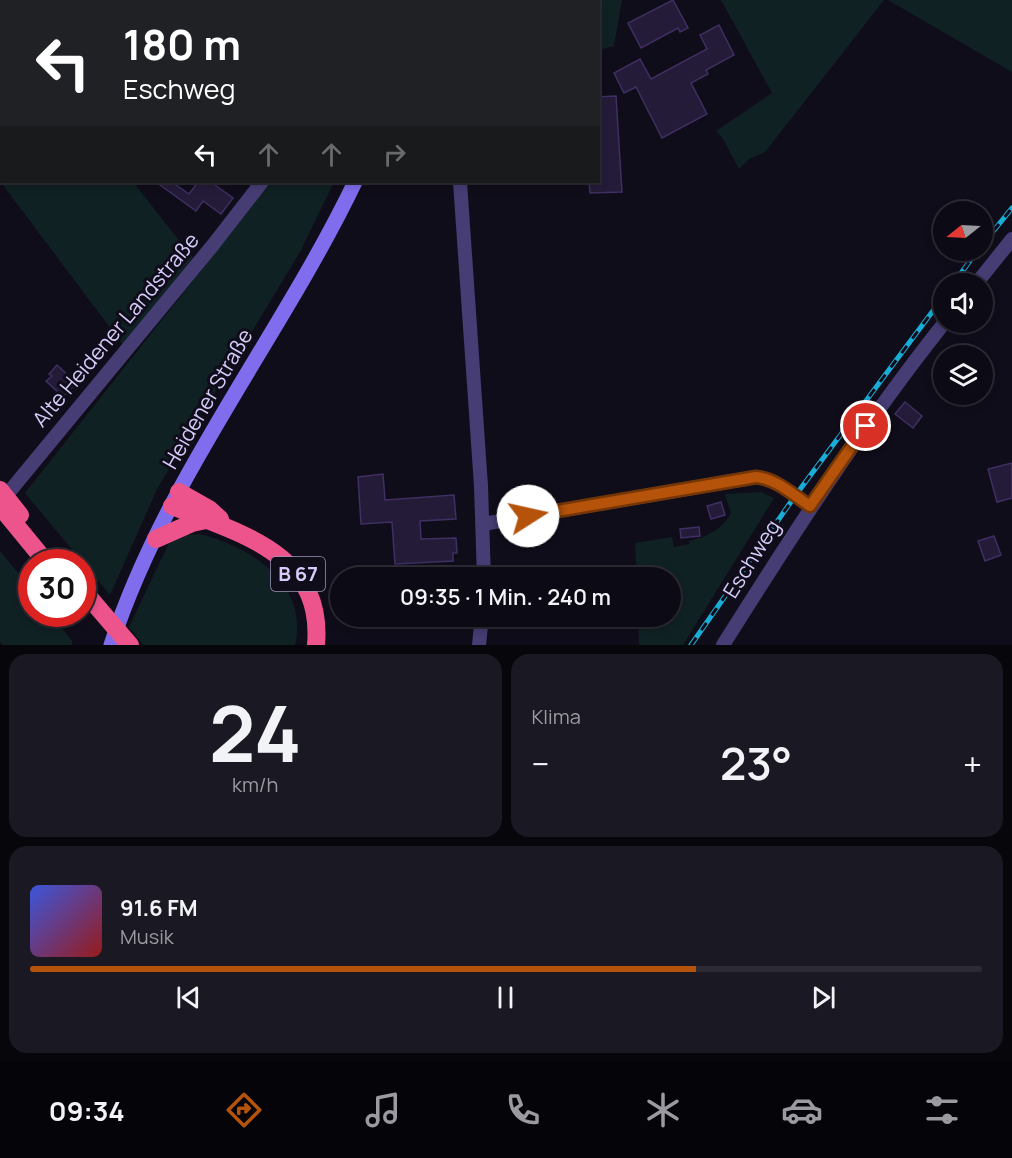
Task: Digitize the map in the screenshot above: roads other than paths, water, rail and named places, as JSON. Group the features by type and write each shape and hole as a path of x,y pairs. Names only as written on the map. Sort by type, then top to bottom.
{"highway":[{"path":"0,490 37,549"},
{"path":"175,499 206,520 234,532"},
{"path":"175,499 209,509 234,532"},
{"path":"0,505 47,549"},
{"path":"156,539 192,523 206,520"},
{"name":"B 67","path":"234,532 277,555 303,580 316,613 316,645"},
{"path":"96,615 130,645"},
{"path":"96,618 116,645"}],"main road":[{"name":"Heidener Straße","path":"111,645 120,615 175,499 306,277 354,183"}],"street":[{"name":"Alte Heidener Landstraße","path":"0,505 261,183"},
{"path":"460,183 483,524 484,567"},
{"path":"985,273 1012,239"},
{"name":"Eschweg","path":"723,645 810,506 937,333"},
{"path":"483,524 756,477 766,478 779,484 810,506"},
{"path":"480,645 481,627"}],"railway":[{"path":"993,231 1012,208"},
{"path":"961,273 970,261"},
{"path":"691,645 795,496 933,311"}]}
